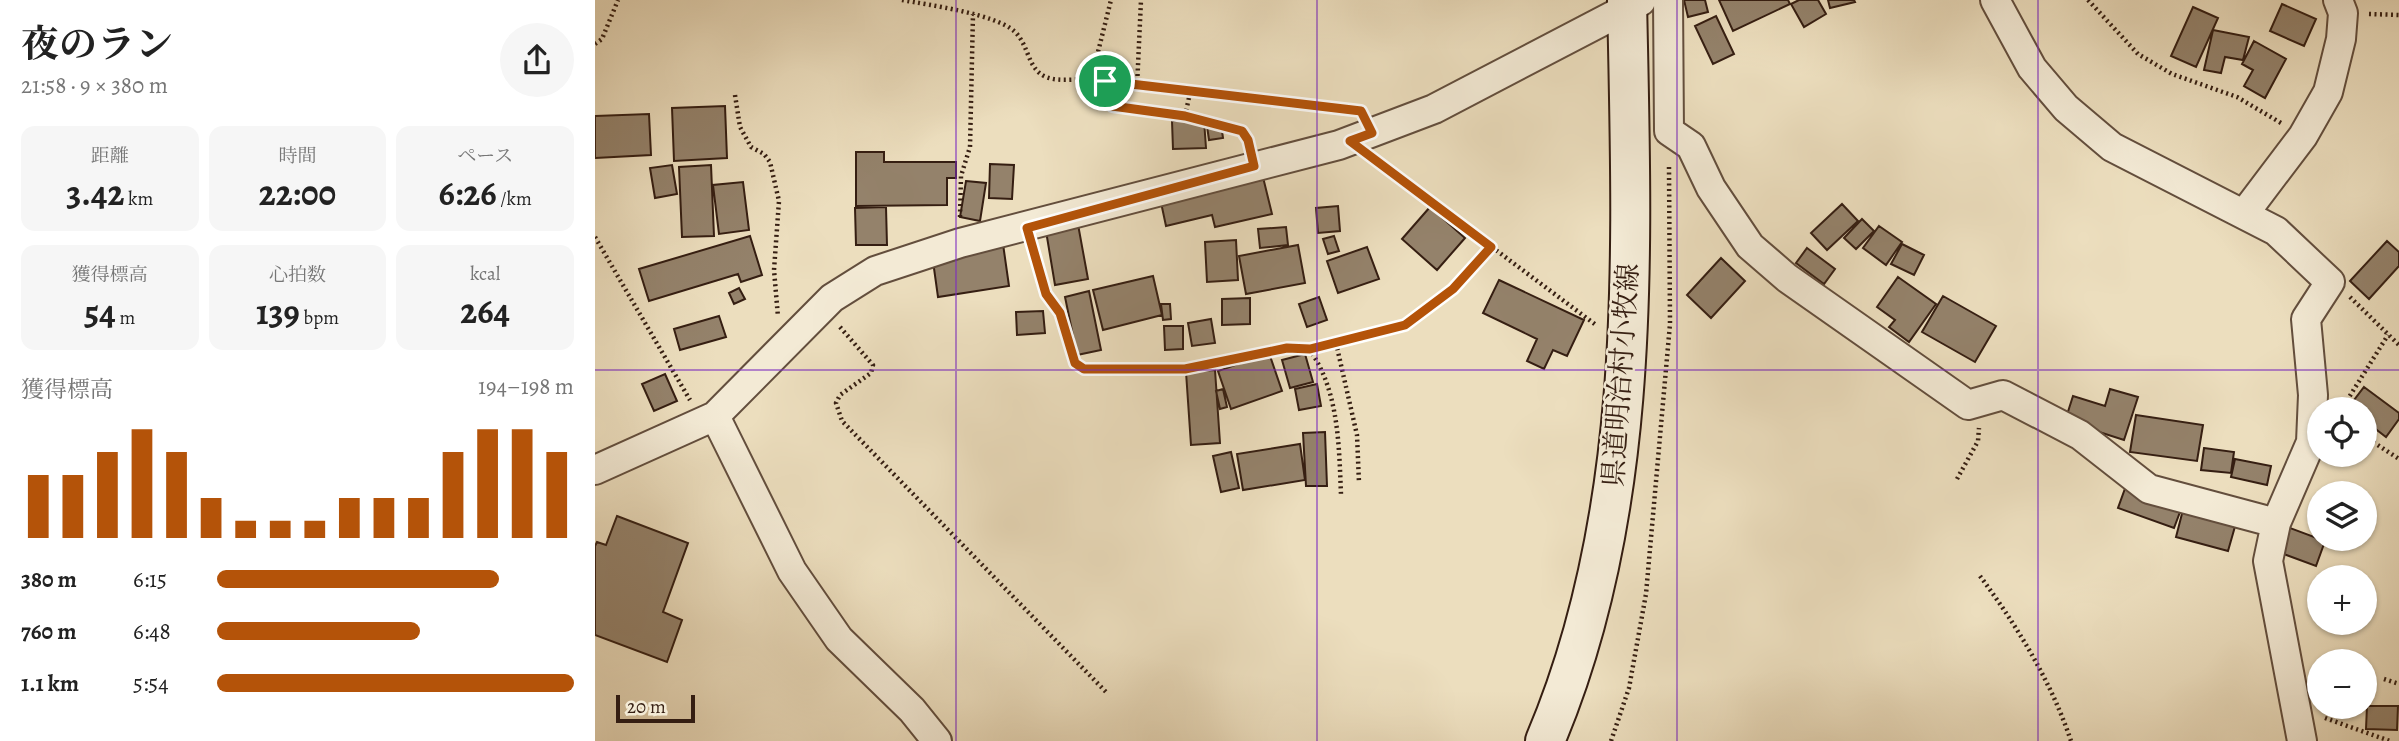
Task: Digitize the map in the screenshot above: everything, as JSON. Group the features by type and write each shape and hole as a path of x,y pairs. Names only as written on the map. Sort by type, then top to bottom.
{"main road":[{"name":"県道明治村小牧線","path":"1545,741 1583,627 1607,532 1620,444 1628,331 1632,3"}],"street":[{"path":"1668,0 1669,131 1691,146 1711,188 1750,246 1787,278 1968,405 2003,396 2080,435 2149,489 2276,523"},
{"path":"1995,0 2032,68 2066,108 2112,147 2276,231 2330,282 2306,319 2313,395 2311,442 2276,523 2268,561 2302,741"},
{"path":"2244,214 2303,136 2328,92 2342,26 2343,13 2338,0"},
{"path":"595,470 709,419 832,298 876,271 960,243 1027,228 1361,137 1434,109 1632,3"},
{"path":"709,419 792,571 839,639 912,710 937,741"}],"path":[{"path":"595,44 602,39 618,0"},
{"path":"902,0 973,14 1011,28 1023,39 1034,68 1047,78 1096,79 1137,87 1361,111 1361,137 1491,247 1595,325 1611,331 1628,331"},
{"path":"1096,79 1098,52 1111,0"},
{"path":"1137,87 1141,0"},
{"path":"2088,0 2138,54 2172,74 2237,97 2303,136"},
{"path":"960,243 961,176 970,147 973,14"},
{"path":"1105,81 1106,95 1112,106 1185,116 1242,131 1248,140 1254,166"},
{"path":"1185,116 1190,93"},
{"path":"735,95 740,127 751,147 764,154 770,162 779,201 774,293 779,335 785,347"},
{"path":"1611,741 1629,688 1644,608 1656,499 1670,324 1669,131"},
{"path":"1027,228 1046,294 1060,313 1075,363 1084,369 1185,369 1287,348 1310,349 1405,325 1453,289 1491,247"},
{"path":"595,237 709,419"},
{"path":"2330,282 2399,345"},
{"path":"823,308 873,365 871,373 836,402 842,421 1108,693"},
{"path":"2349,397 2388,335"},
{"path":"1336,342 1357,435 1359,483"},
{"path":"1310,349 1317,359 1336,418 1341,495"},
{"path":"1957,479 1978,441 1979,421 1974,403"},
{"path":"2377,445 2399,460"},
{"path":"1980,576 2011,618 2038,667 2071,741"},
{"path":"2384,678 2399,684"},
{"path":"2294,705 2359,732 2390,741"}],"building":[{"path":"1684,0 1705,0 1708,12 1688,17"},
{"path":"1719,0 1788,0 1790,4 1733,31"},
{"path":"1799,0 1818,0 1826,14 1804,27 1791,4"},
{"path":"1828,0 1854,0 1855,2 1830,8"},
{"path":"2282,4 2316,19 2304,46 2270,31"},
{"path":"2193,7 2218,18 2196,67 2171,56"},
{"path":"1716,16 1734,54 1713,64 1695,26"},
{"path":"2213,30 2249,37 2243,60 2225,57 2221,73 2204,70"},
{"path":"2254,41 2286,59 2265,98 2244,86 2253,70 2242,64"},
{"path":"725,106 727,158 674,161 672,108"},
{"path":"649,114 651,155 595,158 595,116"},
{"path":"1204,120 1206,148 1173,149 1172,121"},
{"path":"1221,124 1223,138 1209,140 1207,126"},
{"path":"856,152 884,152 884,162 956,162 956,178 947,178 947,205 856,206"},
{"path":"990,164 1014,165 1012,199 989,198"},
{"path":"672,165 677,194 655,198 650,168"},
{"path":"711,165 714,236 682,237 679,167"},
{"path":"1261,169 1272,214 1215,227 1212,215 1166,226 1159,193"},
{"path":"966,181 986,183 980,221 960,217"},
{"path":"743,182 749,230 719,234 713,185"},
{"path":"1842,204 1858,221 1827,250 1811,233"},
{"path":"1338,206 1340,231 1318,233 1316,208"},
{"path":"886,207 887,245 856,245 855,208"},
{"path":"1430,207 1465,238 1437,270 1402,239"},
{"path":"1077,219 1088,279 1055,285 1045,225"},
{"path":"1862,219 1874,231 1856,249 1844,238"},
{"path":"1879,226 1902,242 1886,265 1863,248"},
{"path":"1286,227 1288,245 1260,248 1258,229"},
{"path":"750,236 762,275 741,282 738,274 649,301 639,269"},
{"path":"1334,236 1339,251 1328,254 1323,239"},
{"path":"1236,240 1238,280 1207,282 1205,242"},
{"path":"2387,241 2399,252 2399,266 2369,299 2350,281"},
{"path":"1003,244 1009,286 938,297 932,254"},
{"path":"1902,244 1924,255 1914,275 1891,264"},
{"path":"1298,245 1305,283 1246,294 1239,256"},
{"path":"1367,247 1379,279 1338,293 1327,261"},
{"path":"1807,248 1835,269 1824,284 1796,263"},
{"path":"1721,258 1745,281 1711,318 1687,295"},
{"path":"1153,276 1162,315 1103,330 1093,290"},
{"path":"1898,277 1936,304 1909,342 1889,327 1895,320 1877,307"},
{"path":"1499,280 1584,320 1567,356 1553,350 1544,369 1527,361 1537,339 1483,313"},
{"path":"739,288 745,299 734,304 729,293"},
{"path":"1089,291 1101,350 1077,355 1065,297"},
{"path":"1943,296 1996,326 1975,362 1922,332"},
{"path":"1319,297 1327,320 1307,327 1299,304"},
{"path":"1250,298 1250,324 1222,325 1222,299"},
{"path":"1161,304 1170,304 1171,319 1163,320"},
{"path":"1043,311 1045,333 1017,335 1016,312"},
{"path":"719,316 726,337 680,350 674,329"},
{"path":"1211,319 1215,343 1192,346 1188,323"},
{"path":"1164,326 1183,326 1183,349 1165,350"},
{"path":"1269,353 1282,391 1231,409 1218,371"},
{"path":"1305,354 1313,382 1290,388 1282,360"},
{"path":"1215,370 1220,443 1191,445 1186,372"},
{"path":"665,374 677,401 654,411 642,384"},
{"path":"1317,384 1321,406 1299,410 1295,389"},
{"path":"2364,387 2399,413 2399,419 2386,437 2377,430 2377,397 2356,397"},
{"path":"1223,389 1227,407 1220,409 1216,391"},
{"path":"2110,389 2138,397 2124,440 2065,421 2073,396 2105,406"},
{"path":"2136,415 2203,425 2197,461 2130,452"},
{"path":"1325,432 1327,486 1306,486 1303,433"},
{"path":"1300,444 1305,480 1243,490 1237,454"},
{"path":"2204,448 2234,452 2231,473 2201,470"},
{"path":"1231,452 1239,488 1221,492 1213,456"},
{"path":"2235,459 2271,466 2267,485 2231,477"},
{"path":"2127,483 2183,504 2174,528 2118,508"},
{"path":"2185,502 2238,516 2228,551 2176,537"},
{"path":"617,516 688,543 663,612 682,620 667,662 595,635 595,546 597,542 606,545"},
{"path":"2282,525 2307,534 2307,551 2321,551 2316,565 2313,565 2273,550"},
{"path":"2377,706 2398,706 2397,730 2366,729 2366,719 2377,719"}],"route":[{"path":"1105,81 1137,87 1361,111 1372,133 1350,141 1491,247 1453,289 1405,325 1310,349 1287,348 1185,369 1084,369 1075,363 1060,313 1046,294 1027,228 1254,166 1248,140 1242,131 1185,116 1124,110 1112,106 1106,95 1105,81"}]}
